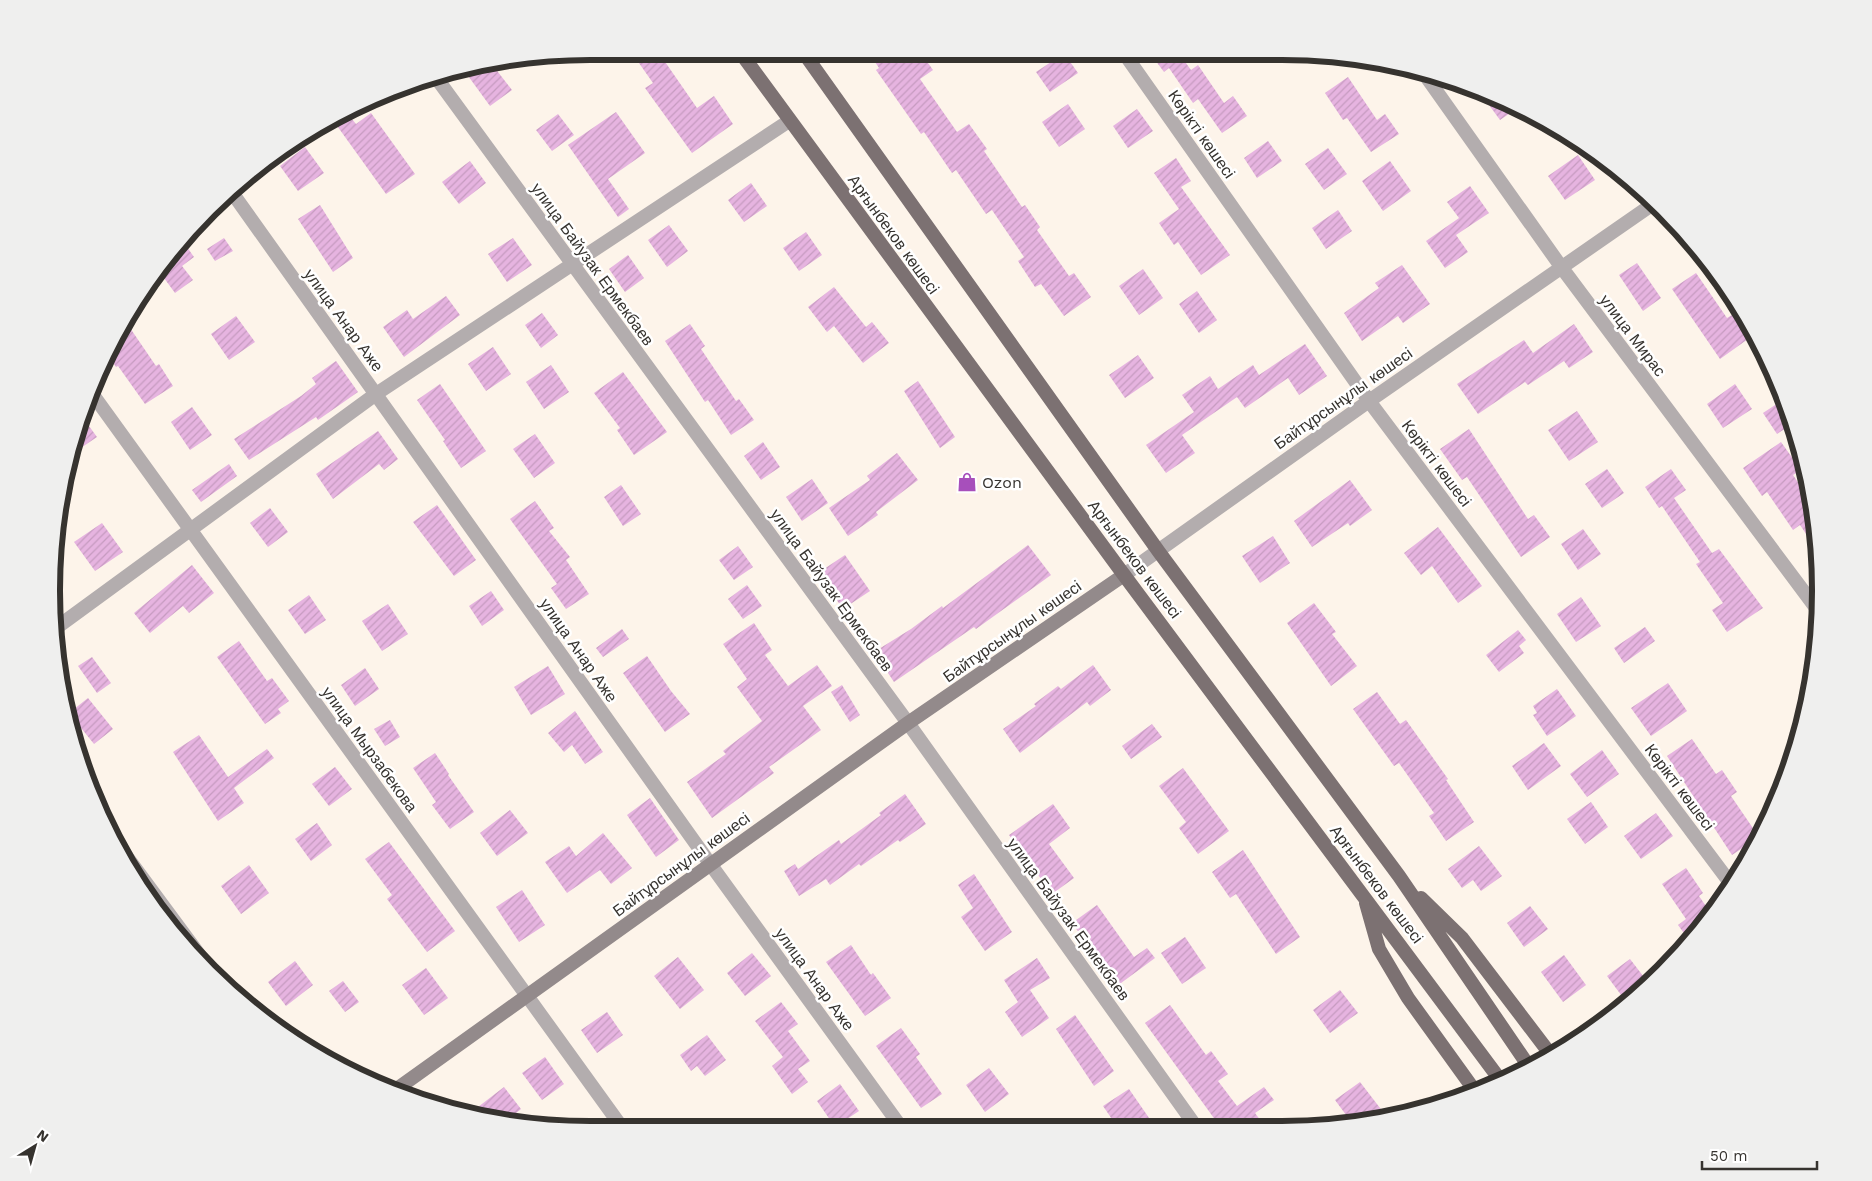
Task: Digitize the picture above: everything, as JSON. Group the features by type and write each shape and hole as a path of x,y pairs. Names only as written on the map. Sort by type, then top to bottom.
{"main road":[{"name":"Арғынбеков көшесі","path":"746,60 1124,575 1497,1075"},
{"name":"Арғынбеков көшесі","path":"809,60 1159,552 1399,876 1525,1061"},
{"name":"Байтұрсынұлы көшесі","path":"401,1086 908,724 1124,575"},
{"path":"1399,876 1462,938 1547,1050"},
{"path":"1364,896 1379,949 1408,998 1471,1086"}],"street":[{"name":"Көрікті көшесі","path":"1129,60 1369,401 1727,879"},
{"name":"улица Мирас","path":"1429,81 1562,268 1812,602"},
{"name":"улица Байузак Ермекбаев","path":"440,82 908,724 1192,1121"},
{"path":"61,624 376,394 789,121"},
{"name":"улица Анар Аже","path":"235,197 711,865 897,1121"},
{"name":"Байтұрсынұлы көшесі","path":"1124,575 1159,552 1369,401 1649,208"},
{"name":"улица Мырзабекова","path":"96,398 190,531 618,1121"}],"building":[{"path":"637,60 664,60 697,108 714,96 733,124 692,153 645,88 653,83"},
{"path":"874,60 926,60 933,70 920,79 957,132 969,124 987,149 984,151 1022,207 1025,205 1040,227 1037,230 1069,276 1074,273 1091,297 1064,316 1041,284 1035,287 1018,261 1024,257 992,210 986,214 956,170 952,173 924,132 921,134 876,70 879,68"},
{"path":"1054,60 1069,60 1078,73 1050,92 1036,72"},
{"path":"1155,60 1184,60 1191,70 1198,65 1224,103 1233,96 1247,116 1222,133 1198,99 1193,103 1169,68 1164,72"},
{"path":"495,69 512,90 490,106 467,75"},
{"path":"1348,77 1377,120 1385,114 1399,134 1371,152 1347,118 1343,120 1325,93"},
{"path":"1486,100 1511,113 1500,120"},
{"path":"1068,104 1085,129 1059,147 1042,122"},
{"path":"1137,109 1153,131 1128,148 1113,126"},
{"path":"616,112 645,153 608,179 629,209 618,217 568,145"},
{"path":"371,113 415,174 386,194 336,125 351,118 356,124"},
{"path":"558,114 574,135 552,151 536,130"},
{"path":"1268,141 1282,161 1257,178 1244,158"},
{"path":"305,147 324,173 298,191 280,166"},
{"path":"1328,148 1347,174 1324,190 1305,164"},
{"path":"1578,155 1595,180 1565,200 1548,176"},
{"path":"1176,158 1191,181 1181,187 1230,255 1201,275 1178,242 1174,245 1159,223 1179,209 1154,173"},
{"path":"470,161 486,183 459,204 442,182"},
{"path":"1390,161 1411,191 1383,211 1362,181"},
{"path":"751,183 767,206 744,222 728,200"},
{"path":"1470,186 1489,213 1456,235 1468,252 1445,268 1426,241 1459,218 1447,202"},
{"path":"320,205 353,258 333,272 298,219"},
{"path":"1338,210 1352,231 1326,249 1312,228"},
{"path":"669,225 688,251 667,267 648,240"},
{"path":"806,232 822,255 799,271 783,248"},
{"path":"224,238 233,251 215,261 207,249"},
{"path":"513,238 532,265 507,282 488,254"},
{"path":"187,247 194,257 182,266 193,280 175,293 164,278 162,280"},
{"path":"628,255 644,278 625,292 609,269"},
{"path":"1637,263 1661,298 1643,311 1619,275"},
{"path":"1402,265 1430,304 1403,323 1398,316 1362,341 1344,313 1379,288 1375,283"},
{"path":"1143,269 1163,298 1139,315 1119,286"},
{"path":"1696,273 1727,318 1732,315 1748,339 1720,359 1672,289"},
{"path":"834,287 866,327 872,322 889,343 863,363 834,326 827,332 808,307"},
{"path":"1197,291 1217,320 1199,333 1179,304"},
{"path":"446,296 460,315 404,357 383,327 407,310 413,319"},
{"path":"542,313 558,335 541,348 525,325"},
{"path":"236,316 255,342 229,360 211,334"},
{"path":"690,324 705,346 701,349 736,401 739,399 754,420 731,435 708,400 705,402 665,341"},
{"path":"1574,324 1593,352 1569,368 1564,361 1528,385 1525,382 1478,414 1457,384 1524,340 1533,353"},
{"path":"130,328 156,366 159,364 173,386 145,404 118,366 116,367 112,362"},
{"path":"1305,344 1327,376 1299,395 1288,378 1245,408 1237,397 1182,435 1195,453 1166,473 1146,445 1194,412 1182,395 1210,376 1218,389 1253,365 1259,375"},
{"path":"493,347 511,374 486,391 468,364"},
{"path":"1138,355 1154,378 1125,398 1109,375"},
{"path":"336,361 358,392 318,420 316,417 249,460 234,439 301,396 316,384 312,378"},
{"path":"551,365 569,392 544,409 526,382"},
{"path":"623,372 667,432 634,455 617,430 620,428 594,393"},
{"path":"918,381 955,437 940,448 904,391"},
{"path":"440,384 486,451 461,468 443,441 445,440 417,400"},
{"path":"1735,384 1752,409 1723,428 1707,404"},
{"path":"1778,403 1786,428 1777,434 1763,413"},
{"path":"192,407 212,435 190,450 171,422"},
{"path":"1577,411 1598,442 1569,461 1548,430"},
{"path":"87,423 97,437 79,449"},
{"path":"1469,429 1528,519 1534,515 1550,537 1521,557 1467,477 1462,480 1440,449"},
{"path":"378,431 398,459 384,470 379,464 333,499 316,474"},
{"path":"535,434 555,463 534,478 513,449"},
{"path":"763,442 780,467 761,480 744,456"},
{"path":"1781,442 1797,464 1798,472 1793,475 1802,489 1809,538 1800,525 1793,530 1767,492 1762,496 1743,468"},
{"path":"897,453 918,480 876,512 878,515 848,536 829,508 870,480 867,476"},
{"path":"229,464 237,476 201,502 192,490"},
{"path":"1607,469 1624,493 1602,508 1585,484"},
{"path":"1671,469 1686,490 1674,498 1712,553 1719,549 1763,608 1727,632 1712,610 1723,603 1696,564 1700,562 1662,506 1659,508 1645,487"},
{"path":"812,479 828,503 802,521 786,497"},
{"path":"1350,480 1372,510 1350,526 1348,523 1312,547 1294,521"},
{"path":"621,485 641,514 623,526 604,497"},
{"path":"535,501 554,528 549,531 570,557 566,560 589,594 566,609 551,588 557,584 510,519"},
{"path":"437,505 476,560 454,576 413,522"},
{"path":"270,508 288,532 268,547 250,523"},
{"path":"102,523 123,552 95,571 74,542"},
{"path":"1438,527 1482,586 1458,603 1432,566 1421,575 1404,553"},
{"path":"1583,529 1601,554 1578,570 1561,544"},
{"path":"1273,536 1290,563 1260,583 1242,556"},
{"path":"1028,545 1051,575 976,629 974,627 894,682 874,652 911,629 942,606 943,608"},
{"path":"738,546 753,567 734,580 719,560"},
{"path":"845,555 870,591 843,609 818,573"},
{"path":"192,565 214,593 189,613 183,606 150,633 134,613"},
{"path":"747,585 762,606 743,619 728,599"},
{"path":"491,591 504,610 482,626 469,606"},
{"path":"309,595 326,620 305,634 288,610"},
{"path":"1581,597 1601,626 1576,642 1557,614"},
{"path":"1314,603 1336,632 1332,634 1357,666 1331,686 1287,623"},
{"path":"388,604 408,634 382,651 362,621"},
{"path":"754,623 772,650 765,655 788,686 817,665 832,686 803,706 821,730 769,767 774,773 712,818 687,782 726,754 723,751 762,721 737,687 747,679 723,644"},
{"path":"1645,627 1655,641 1624,663 1614,648"},
{"path":"622,629 629,639 603,657 596,648"},
{"path":"1518,630 1526,640 1519,646 1524,653 1499,672 1486,655"},
{"path":"239,641 267,681 272,678 289,701 278,709 281,713 265,724 217,657"},
{"path":"647,656 671,691 690,714 665,732 623,673"},
{"path":"92,657 111,683 97,693 78,666"},
{"path":"1093,665 1111,690 1090,706 1087,702 1020,753 1003,729 1036,706 1034,704 1058,686 1061,689"},
{"path":"548,666 565,694 531,715 514,687"},
{"path":"365,668 379,689 355,706 341,685"},
{"path":"1668,683 1687,711 1651,736 1631,708"},
{"path":"842,685 860,715 850,722 831,692"},
{"path":"1557,689 1576,716 1547,736 1533,715 1537,713 1533,706"},
{"path":"1377,692 1400,724 1406,720 1448,779 1446,780 1474,822 1446,841 1429,816 1434,813 1399,763 1394,766 1353,709"},
{"path":"88,698 113,729 94,744 77,723 74,709"},
{"path":"575,711 603,752 585,764 572,745 564,752 548,733"},
{"path":"390,720 400,737 385,746 374,729"},
{"path":"1152,724 1162,737 1131,759 1122,746"},
{"path":"199,735 228,777 267,749 274,758 234,788 244,803 218,821 173,752"},
{"path":"1692,739 1716,774 1722,770 1737,792 1731,796 1754,830 1747,845 1732,855 1667,756"},
{"path":"1544,743 1561,766 1528,790 1512,766"},
{"path":"1602,750 1619,774 1587,797 1570,774"},
{"path":"435,753 474,812 450,829 432,805 436,802 413,768"},
{"path":"335,767 352,789 329,806 312,784"},
{"path":"1183,768 1229,831 1198,854 1179,828 1186,822 1159,786"},
{"path":"905,794 926,824 900,842 898,840 861,866 859,864 830,885 826,879 799,896 784,871 795,864 798,869 839,840 841,844 881,815 879,813"},
{"path":"650,798 679,840 656,857 627,815"},
{"path":"1591,802 1608,827 1585,844 1567,819"},
{"path":"1053,804 1070,828 1049,844 1074,878 1052,894 1009,835"},
{"path":"510,810 528,833 497,856 480,833"},
{"path":"1656,813 1673,836 1641,859 1624,836"},
{"path":"317,823 332,845 311,861 295,839"},
{"path":"603,833 632,868 611,884 600,870 567,893 545,862 569,846 576,856"},
{"path":"389,842 455,931 427,952 387,899 392,895 365,859"},
{"path":"1479,846 1502,876 1481,891 1473,880 1462,888 1448,869"},
{"path":"1243,850 1300,937 1276,954 1236,894 1230,898 1212,872"},
{"path":"249,865 269,893 241,914 221,886"},
{"path":"1686,868 1703,893 1699,896 1707,907 1685,934 1678,925 1686,919 1662,884"},
{"path":"974,874 1012,932 985,951 961,917 973,908 958,885"},
{"path":"522,890 545,925 519,942 496,907"},
{"path":"1097,905 1134,957 1147,948 1155,958 1117,986 1072,923"},
{"path":"1530,906 1548,929 1524,947 1507,923"},
{"path":"1185,937 1206,968 1182,984 1161,953"},
{"path":"851,945 871,975 873,973 891,998 865,1016 826,962"},
{"path":"752,953 771,976 745,996 727,973"},
{"path":"1564,955 1586,985 1563,1002 1541,972"},
{"path":"678,957 704,990 680,1009 654,976"},
{"path":"1037,958 1050,978 1030,990 1049,1018 1022,1037 1005,1012 1018,1002 1004,980"},
{"path":"1630,959 1644,977 1622,996 1607,976"},
{"path":"295,961 313,985 286,1006 268,982"},
{"path":"426,968 448,998 424,1015 402,985"},
{"path":"343,981 359,1002 345,1012 329,991"},
{"path":"1340,990 1358,1013 1330,1033 1313,1010"},
{"path":"781,1002 798,1024 788,1031 810,1061 798,1069 808,1082 792,1094 772,1066 783,1057 755,1021"},
{"path":"1170,1005 1206,1055 1211,1051 1228,1074 1218,1081 1237,1106 1264,1087 1274,1100 1255,1113 1261,1121 1216,1121 1145,1023"},
{"path":"607,1012 623,1035 597,1053 581,1030"},
{"path":"1075,1015 1114,1071 1094,1086 1056,1029"},
{"path":"901,1028 920,1054 916,1057 942,1094 921,1108 876,1046"},
{"path":"707,1035 726,1060 705,1076 697,1066 691,1071 680,1055"},
{"path":"545,1057 564,1084 542,1100 522,1073"},
{"path":"989,1068 1009,1094 985,1112 966,1085"},
{"path":"1360,1082 1383,1111 1347,1116 1335,1100"},
{"path":"840,1084 859,1111 844,1121 831,1121 817,1101"},
{"path":"504,1087 521,1109 514,1115 487,1111 478,1107"},
{"path":"1129,1089 1151,1121 1113,1121 1103,1106"}],"place":[{"name":"Ozon","path":"967,482"}]}
